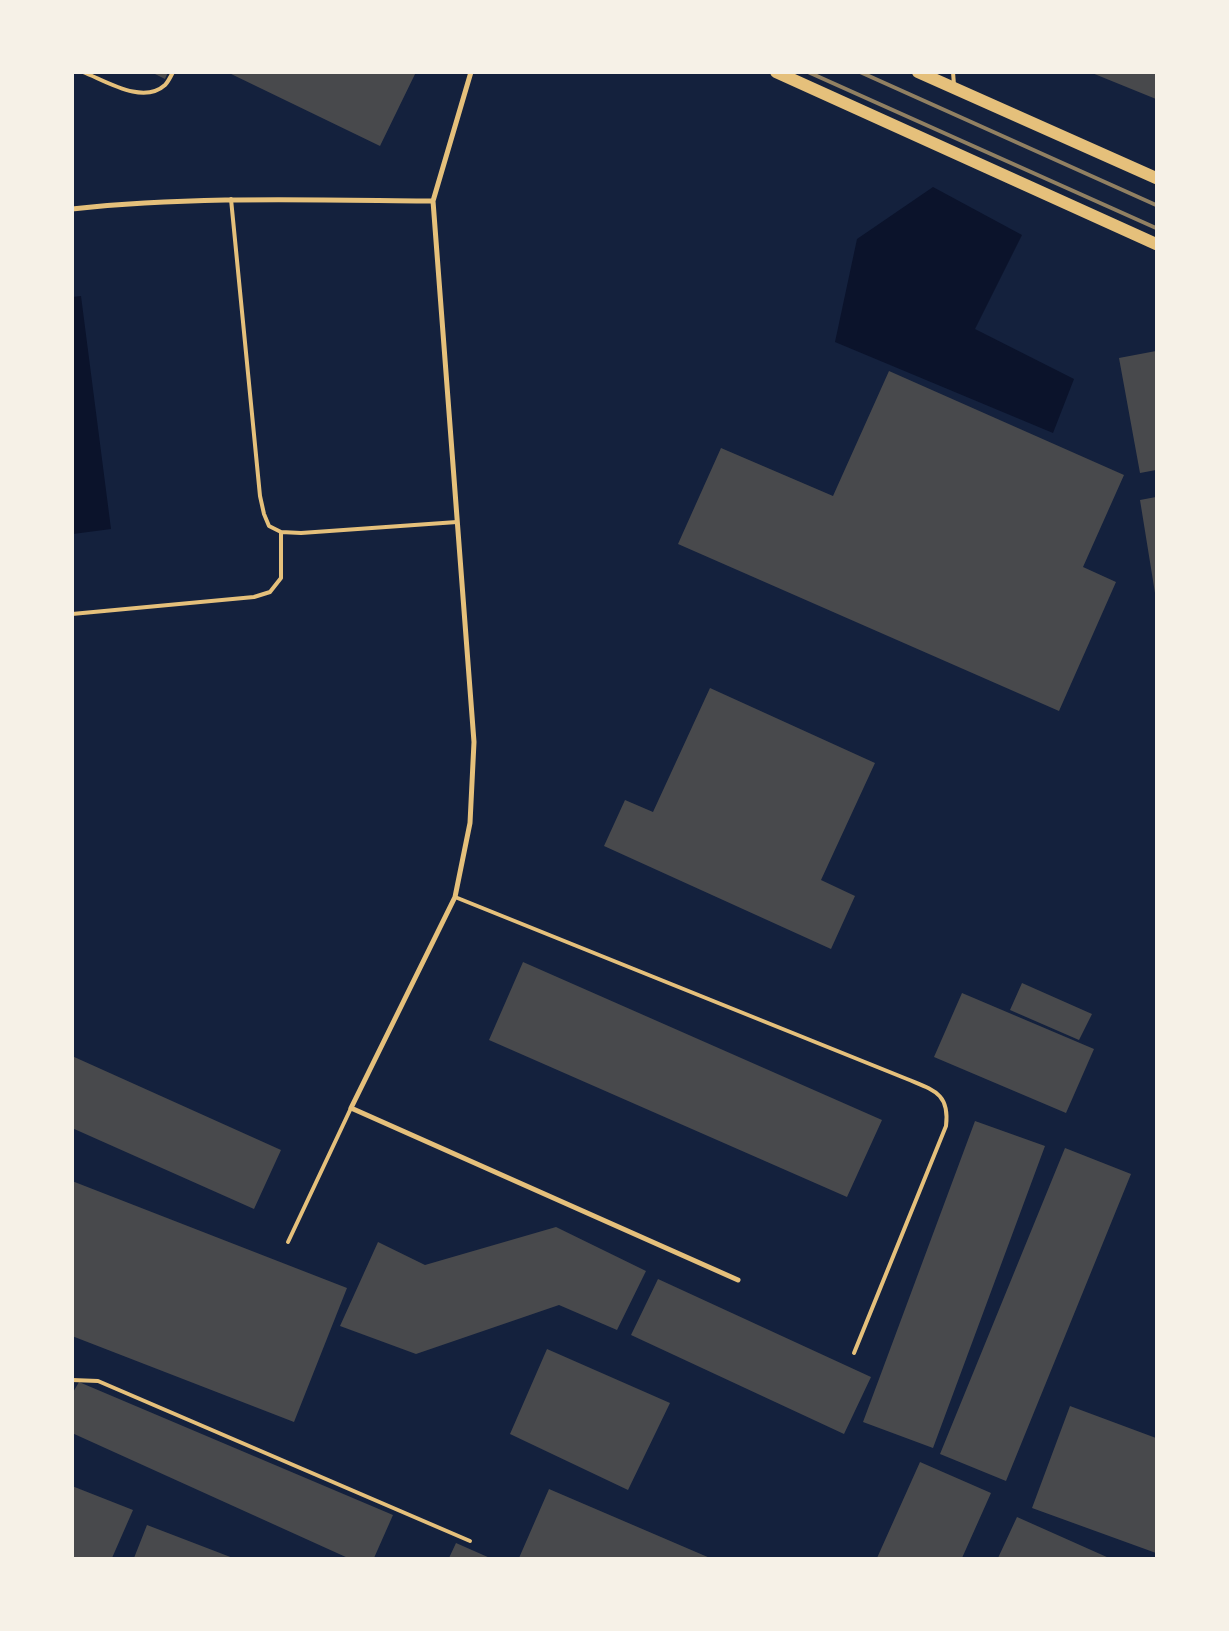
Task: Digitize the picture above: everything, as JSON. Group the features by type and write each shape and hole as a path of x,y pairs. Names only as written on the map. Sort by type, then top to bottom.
{"main road":[{"path":"776,72 1156,244"},
{"path":"918,72 1156,178"}],"street":[{"path":"471,72 433,201 474,742 470,823 455,896 351,1108 738,1280"},
{"path":"72,209 134,202 231,199 433,201"}],"lane":[{"path":"83,72 138,93 152,92 165,85 174,72"},
{"path":"953,72 954,88"},
{"path":"231,199 260,496 269,526 282,532 321,532 457,522"},
{"path":"72,614 254,597 270,592 281,578 282,532"},
{"path":"455,896 929,1088 944,1098 948,1110 946,1126 854,1354"},
{"path":"288,1242 351,1108"},
{"path":"72,1380 98,1381 470,1541"}],"water":[{"path":"933,187 1022,235 975,329 1074,379 1053,433 835,342 857,239"},
{"path":"81,296 111,529 73,534 72,297"}],"building":[{"path":"151,72 168,72 165,79"},
{"path":"227,72 416,72 380,146"},
{"path":"1156,72 1156,99 1092,73"},
{"path":"1156,351 1156,470 1140,473 1119,358"},
{"path":"889,371 1124,475 1083,567 1116,582 1059,711 678,544 721,448 833,496"},
{"path":"1156,497 1156,593 1155,593 1140,500"},
{"path":"710,688 875,763 821,880 855,896 831,949 604,846 625,800 653,812"},
{"path":"523,962 882,1120 847,1197 489,1040"},
{"path":"1022,983 1092,1014 1079,1040 1010,1010"},
{"path":"962,993 1094,1049 1066,1113 934,1057"},
{"path":"72,1056 281,1150 254,1209 72,1128"},
{"path":"975,1121 1045,1146 933,1448 863,1422"},
{"path":"1065,1148 1131,1174 1006,1481 940,1454"},
{"path":"72,1181 347,1288 294,1422 72,1336"},
{"path":"556,1227 646,1271 617,1330 559,1305 416,1354 340,1326 378,1242 425,1265"},
{"path":"658,1279 871,1377 844,1434 631,1335"},
{"path":"547,1349 670,1403 628,1490 510,1434"},
{"path":"79,1382 393,1515 374,1558 348,1558 72,1433 72,1394"},
{"path":"1070,1406 1156,1438 1156,1553 1032,1508"},
{"path":"920,1462 991,1493 962,1558 877,1558"},
{"path":"72,1486 133,1510 112,1558 72,1558"},
{"path":"549,1489 710,1558 519,1558"},
{"path":"1017,1517 1109,1558 998,1558"},
{"path":"147,1525 233,1558 134,1558"},
{"path":"456,1543 490,1558 449,1558"}],"railway":[{"path":"808,72 1156,228"},
{"path":"860,72 1156,205"}]}
